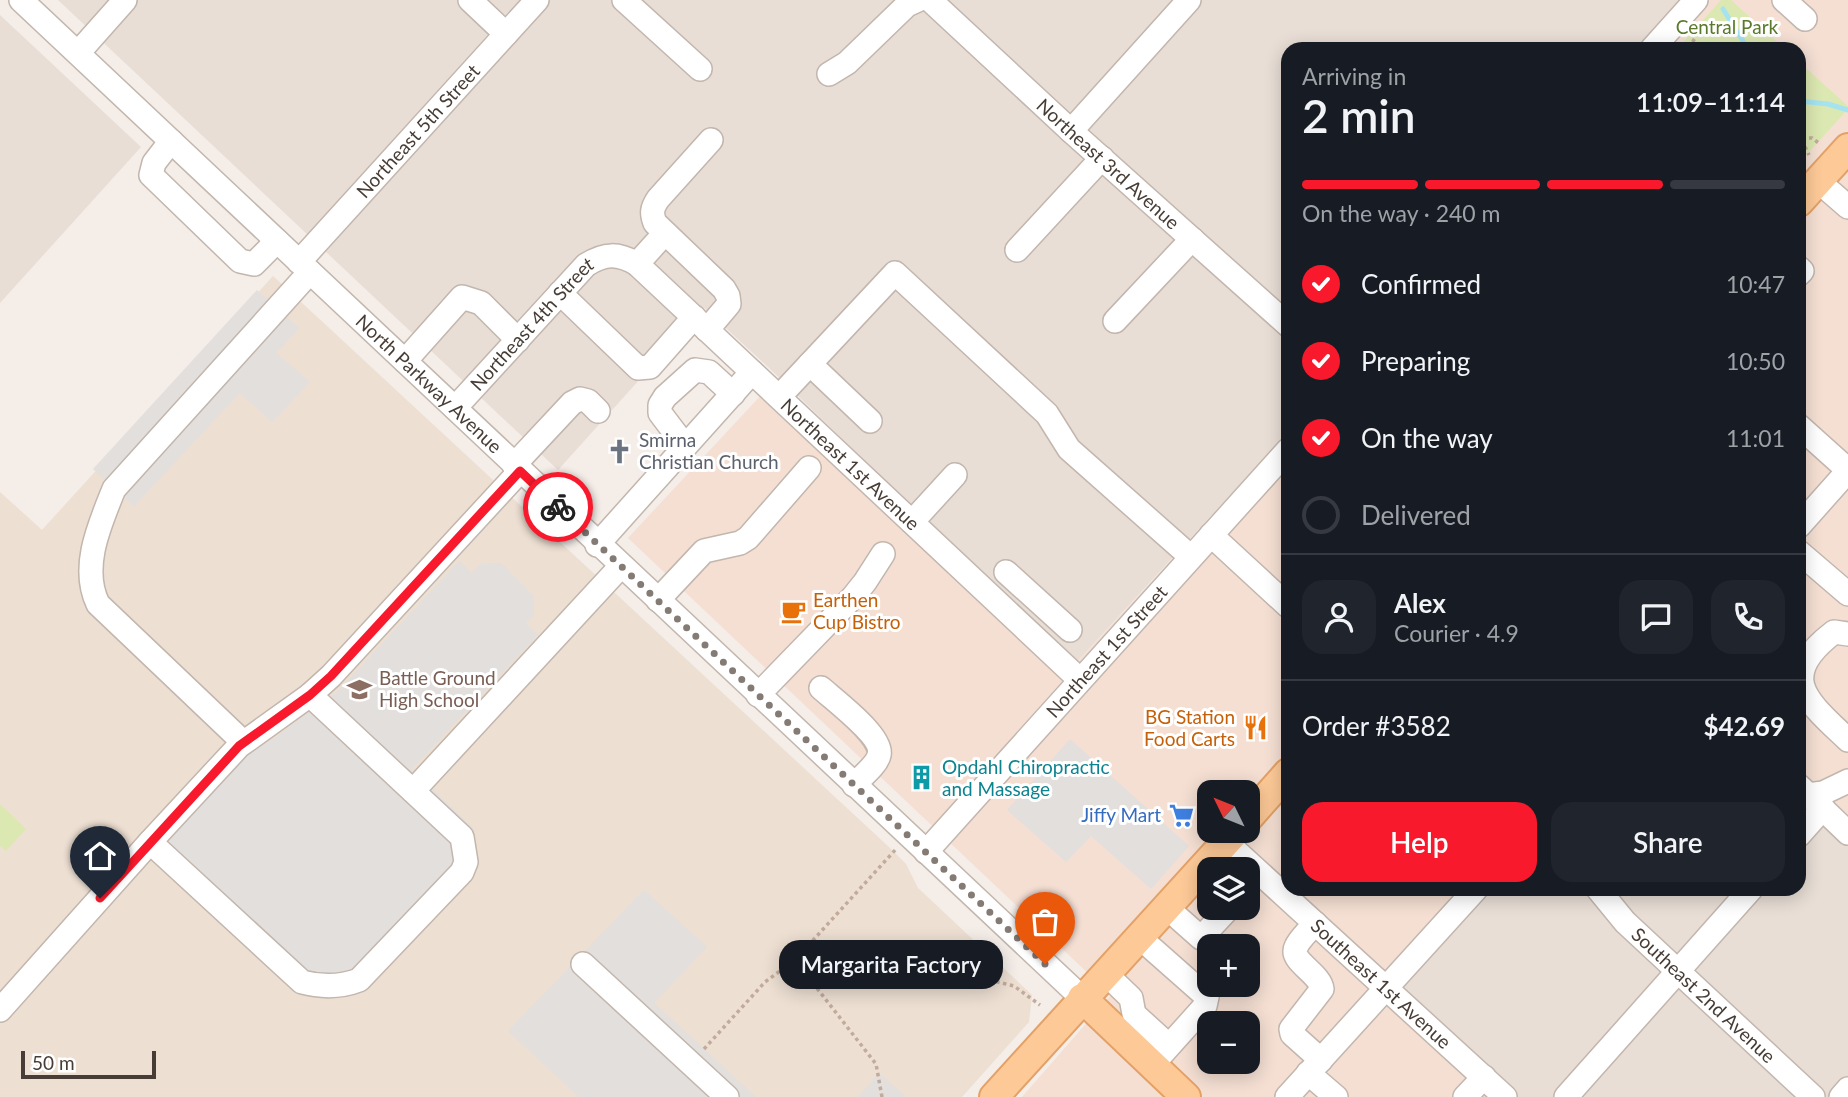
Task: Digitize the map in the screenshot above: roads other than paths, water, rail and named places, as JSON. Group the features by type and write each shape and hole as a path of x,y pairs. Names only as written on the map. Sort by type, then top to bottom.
{"main road":[{"path":"1806,186 1814,168 1848,148"},
{"path":"1260,804 1281,781"},
{"path":"994,1097 1224,844"},
{"path":"1082,998 1126,1023 1160,1055 1186,1097"}],"street":[{"name":"North Parkway Avenue","path":"21,0 597,545 1082,998"},
{"path":"78,53 125,0"},
{"path":"470,0 506,34"},
{"name":"Northeast 5th Street","path":"243,742 98,604 94,595 92,555 99,526 114,489 537,0"},
{"path":"624,0 700,69"},
{"path":"829,74 847,63 907,5 918,0"},
{"name":"Northeast 3rd Avenue","path":"930,0 1071,131 1281,319"},
{"path":"1071,131 1189,0"},
{"path":"1658,42 1696,0"},
{"path":"1784,0 1805,19"},
{"path":"560,293 638,368 644,369 650,368 700,324 729,304 724,289 654,223 652,216 653,206 711,140"},
{"path":"171,141 154,163 151,175 240,261 254,264 277,241"},
{"path":"1017,250 1102,158"},
{"path":"1814,168 1848,206"},
{"path":"627,260 665,233"},
{"path":"1115,321 1192,239"},
{"name":"Northeast 4th Street","path":"455,408 586,265 604,256 627,260"},
{"name":"Northeast 1st Avenue","path":"627,260 779,397 1080,680"},
{"path":"779,397 895,273 1047,414 1069,449 1191,557"},
{"path":"405,361 462,297 481,303 518,340"},
{"path":"810,364 870,421"},
{"path":"681,453 679,438 660,413 660,405 665,397 695,370 709,372 733,394"},
{"path":"597,545 752,372"},
{"path":"0,1010 243,742 310,695 359,647 572,403 580,399 588,401 598,411"},
{"path":"1806,432 1848,471 1806,518"},
{"name":"Northeast 1st Street","path":"926,852 1281,458"},
{"path":"658,600 704,551 740,543 748,538 809,468"},
{"path":"912,522 955,475"},
{"path":"1211,535 1281,600"},
{"path":"758,695 853,597 883,554"},
{"path":"1806,558 1848,594"},
{"path":"413,791 621,566"},
{"path":"1006,572 1070,630"},
{"path":"1006,611 1026,589"},
{"path":"1806,659 1818,644 1834,632 1848,634"},
{"path":"821,688 873,736 880,748 879,757 854,785"},
{"path":"150,842 302,982 314,985 346,985 359,980 462,872 466,862 463,837 310,695"},
{"path":"1806,695 1811,704 1848,740"},
{"path":"1848,781 1810,797 1848,833"},
{"name":"Southeast 1st Avenue","path":"1260,885 1315,923 1505,1097"},
{"path":"1287,1097 1470,896"},
{"name":"Southeast 2nd Avenue","path":"1604,896 1625,922 1677,972 1813,1097"},
{"path":"1566,1097 1745,896"},
{"path":"1166,907 1201,939 1218,920"},
{"path":"1315,923 1296,947 1295,953 1297,959 1317,976 1322,983 1322,989 1292,1029 1292,1034 1336,1097"},
{"path":"1139,936 1207,997 1205,1006 1160,1055"},
{"path":"583,964 727,1097"},
{"path":"1105,974 1130,998 1126,1023"},
{"path":"1465,1097 1484,1077"},
{"path":"1841,1097 1848,1089"}],"waterway":[{"path":"1723,9 1744,42"},
{"path":"1806,102 1848,110"}],"place":[{"name":"Smirna Christian Church","path":"619,451"},
{"name":"Earthen Cup Bistro","path":"793,611"},
{"name":"Battle Ground High School","path":"359,689"},
{"name":"BG Station Food Carts","path":"1255,728"},
{"name":"Opdahl Chiropractic and Massage","path":"922,778"},
{"name":"Jiffy Mart","path":"1181,815"},
{"name":"Margarita Factory","path":"1045,964"}],"park label":[{"name":"Central Park","path":"1727,27"}]}
